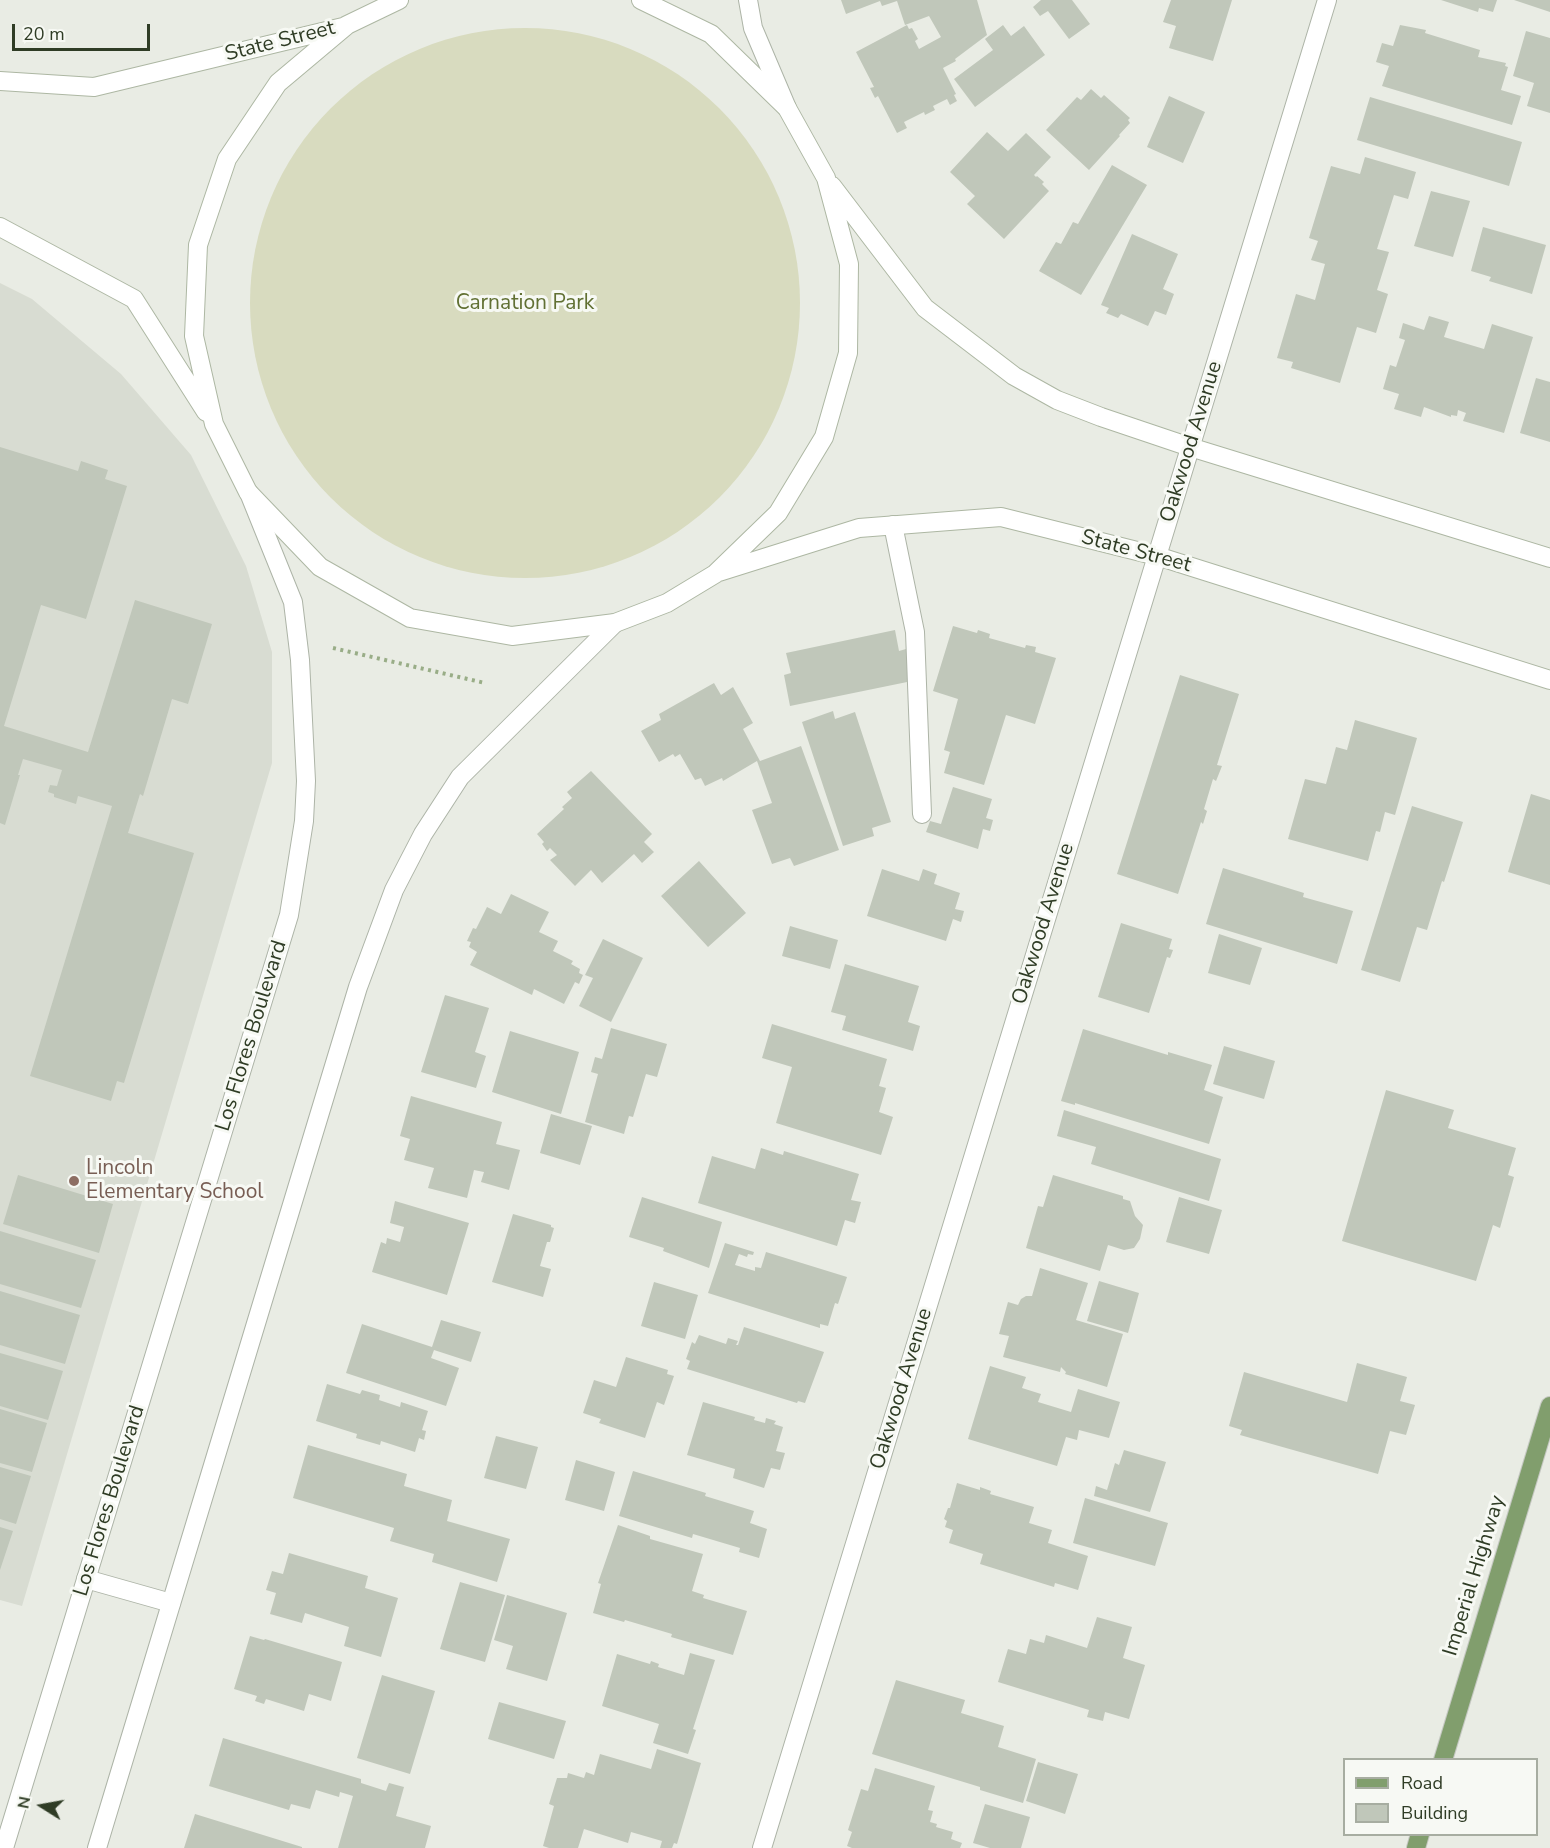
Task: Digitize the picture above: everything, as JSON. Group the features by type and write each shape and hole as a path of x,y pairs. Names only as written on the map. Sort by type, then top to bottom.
{"main road":[{"name":"Imperial Highway","path":"1444,1758 1550,1406"}],"street":[{"path":"214,424 194,336 198,245 227,159 278,83 347,25 399,0"},
{"path":"640,0 711,34 787,108"},
{"path":"748,0 753,28 787,108 826,178 926,308 1014,376 1057,400 1190,447 1550,558"},
{"name":"Oakwood Avenue","path":"762,1848 1327,0"},
{"name":"State Street","path":"0,81 94,87 347,25"},
{"path":"0,227 134,299 214,424 248,492 320,567 410,618 512,636 615,623 667,603 715,574 778,513 824,437 848,353 849,264 826,178"},
{"name":"Los Flores Boulevard","path":"4,1848 289,915 304,821 306,781 301,671 293,602 248,492"},
{"name":"State Street","path":"715,574 859,528 1000,517 1157,556 1550,680"},
{"path":"893,525 915,632 922,814"},
{"path":"97,1848 358,987 394,890 423,834 460,777 615,623"},
{"path":"86,1579 171,1603"}],"path":[{"path":"326,647 484,682"}],"shaded area":[{"name":"Lincoln Elementary School","path":"0,283 32,299 121,374 191,455 246,566 272,652 272,763 22,1606 0,1600"}],"green space":[{"name":"Carnation Park","path":"525,28 579,34 630,49 678,75 719,109 753,150 779,198 794,249 800,303 794,357 779,408 753,456 719,497 678,531 630,557 579,572 525,578 471,572 420,557 372,531 331,497 297,456 271,408 256,357 250,303 256,249 271,198 297,150 331,109 372,75 420,49 471,34"}],"building":[{"path":"841,0 977,0 987,35 955,59 956,61 943,68 956,94 954,95 957,101 950,105 947,99 933,106 935,110 925,115 924,112 904,122 907,128 897,133 878,96 875,98 870,88 874,87 856,52 907,25 909,29 912,28 918,39 915,41 919,49 941,37 929,16 905,25 897,1 882,6 880,1 846,14"},
{"path":"1041,0 1072,0 1090,24 1069,39 1048,11 1040,16 1033,7"},
{"path":"1171,0 1232,0 1213,61 1169,48 1176,26 1163,22"},
{"path":"1441,0 1497,0 1493,12 1479,8 1478,12"},
{"path":"1514,0 1550,0 1550,12"},
{"path":"1003,25 1011,36 1024,26 1045,55 975,107 954,79 993,50 985,39"},
{"path":"1400,25 1426,30 1425,33 1480,50 1478,57 1506,63 1505,66 1508,67 1501,90 1521,96 1512,125 1382,86 1389,66 1376,62 1382,43 1393,46"},
{"path":"1526,31 1550,38 1550,113 1527,106 1534,83 1513,76"},
{"path":"1091,89 1101,98 1104,95 1130,118 1128,120 1130,123 1089,170 1046,130 1077,97 1081,100"},
{"path":"1169,96 1205,112 1183,163 1147,147"},
{"path":"1370,97 1522,142 1509,186 1357,140"},
{"path":"987,132 1008,151 1026,133 1051,157 1034,175 1044,182 1042,184 1049,191 1004,239 967,204 975,196 950,172"},
{"path":"1365,157 1416,172 1408,199 1394,195 1377,249 1389,252 1377,290 1388,294 1376,333 1357,327 1340,383 1291,368 1293,362 1277,358 1296,294 1315,300 1325,264 1311,260 1318,241 1309,238 1331,166 1360,174"},
{"path":"1112,165 1147,185 1081,295 1039,271 1056,242 1061,244 1073,222 1078,224"},
{"path":"1431,191 1470,201 1453,257 1414,246"},
{"path":"1483,227 1546,245 1532,294 1489,281 1491,277 1471,271"},
{"path":"1132,234 1178,254 1163,289 1174,294 1166,315 1155,311 1148,326 1121,314 1118,318 1106,313 1109,308 1101,305"},
{"path":"1429,316 1449,322 1444,337 1484,349 1492,324 1533,337 1504,433 1463,421 1466,413 1458,410 1457,416 1451,415 1451,417 1424,407 1421,417 1394,409 1399,394 1383,389 1390,365 1396,367 1405,340 1399,338 1403,323 1424,330"},
{"path":"1536,378 1550,382 1550,442 1520,433"},
{"path":"0,447 78,471 81,461 108,470 105,479 127,486 86,619 41,605 4,726 88,752 135,600 212,624 188,704 172,699 143,796 140,794 128,833 194,853 124,1083 117,1081 111,1101 30,1076 112,806 78,796 76,804 54,797 54,794 48,792 50,785 57,786 62,770 23,759 5,825 0,823"},
{"path":"953,626 977,633 978,630 990,634 989,638 1025,648 1026,645 1036,647 1035,652 1056,658 1035,724 1006,715 984,785 944,773 950,752 944,750 958,699 933,691"},
{"path":"895,630 899,651 906,649 912,681 790,706 784,675 791,673 786,653"},
{"path":"1180,675 1239,694 1217,765 1222,766 1216,781 1213,779 1204,809 1207,811 1203,824 1201,822 1178,894 1117,874"},
{"path":"714,683 721,695 733,687 753,723 743,729 760,761 801,746 839,850 794,866 790,858 772,864 752,810 772,803 757,761 723,781 722,778 705,786 701,778 695,780 680,754 675,757 673,754 659,762 641,731 661,720 659,714"},
{"path":"833,711 835,719 855,712 891,822 872,828 874,836 843,846 802,722"},
{"path":"1355,720 1417,738 1395,815 1385,812 1380,832 1376,831 1368,861 1288,839 1305,779 1326,784 1336,747 1347,750"},
{"path":"591,771 652,834 644,842 654,852 642,863 634,854 602,883 591,870 575,886 550,860 557,855 550,848 547,851 542,844 544,842 537,834 564,809 562,807 572,798 567,792"},
{"path":"953,787 992,799 986,818 993,820 990,831 983,829 978,849 926,832 930,821 941,824"},
{"path":"1531,794 1550,800 1550,885 1508,872"},
{"path":"1412,806 1463,822 1427,930 1417,927 1400,982 1361,970"},
{"path":"699,861 746,913 708,947 661,896"},
{"path":"1223,868 1304,893 1303,897 1353,911 1337,964 1206,924"},
{"path":"882,869 919,881 923,869 937,874 934,884 960,893 955,909 964,911 961,922 953,919 946,941 867,916"},
{"path":"511,894 549,912 539,932 558,941 553,951 573,961 571,964 580,969 579,973 583,975 579,984 575,982 564,1004 534,989 532,995 470,965 477,952 469,947 471,942 467,941 473,928 476,929 487,907 501,914"},
{"path":"1121,923 1172,939 1169,949 1173,950 1170,958 1167,957 1149,1013 1098,997"},
{"path":"790,926 838,940 830,969 782,956"},
{"path":"1219,934 1262,948 1250,985 1208,973"},
{"path":"603,939 643,958 611,1022 579,1006 593,978 585,975"},
{"path":"845,964 919,986 908,1022 920,1026 913,1051 842,1030 846,1016 831,1012"},
{"path":"445,995 489,1008 475,1052 486,1056 476,1088 421,1072"},
{"path":"772,1024 887,1059 879,1086 886,1088 879,1112 893,1117 881,1155 776,1123 792,1067 762,1058"},
{"path":"611,1028 667,1044 657,1077 646,1074 633,1117 629,1116 624,1134 585,1122 598,1074 591,1072 595,1057 602,1059"},
{"path":"1083,1029 1168,1055 1168,1052 1212,1065 1204,1090 1223,1097 1209,1144 1075,1103 1075,1105 1061,1101"},
{"path":"510,1031 579,1052 561,1114 492,1092"},
{"path":"1224,1046 1275,1061 1264,1099 1213,1084"},
{"path":"1386,1090 1454,1110 1448,1128 1516,1148 1508,1175 1514,1177 1500,1228 1493,1225 1476,1281 1342,1241"},
{"path":"411,1096 502,1122 496,1144 520,1150 509,1190 481,1182 484,1172 474,1170 467,1198 428,1188 434,1168 404,1160 410,1139 400,1136"},
{"path":"1064,1110 1221,1159 1209,1201 1091,1164 1096,1147 1057,1136"},
{"path":"551,1114 592,1126 580,1165 540,1153"},
{"path":"761,1148 783,1155 784,1151 859,1174 851,1200 861,1202 855,1223 845,1220 837,1246 698,1203 712,1156 755,1169"},
{"path":"18,1175 113,1204 99,1253 3,1224"},
{"path":"1053,1175 1123,1196 1123,1199 1130,1201 1135,1216 1143,1225 1140,1239 1134,1248 1124,1250 1108,1245 1100,1271 1026,1248 1038,1206 1043,1207"},
{"path":"642,1197 722,1222 709,1268 663,1251 664,1248 629,1237"},
{"path":"1179,1197 1222,1210 1209,1254 1166,1242"},
{"path":"395,1201 469,1223 447,1295 372,1272 381,1242 386,1244 387,1238 400,1242 404,1227 390,1223"},
{"path":"513,1214 551,1225 554,1228 540,1266 551,1269 543,1297 492,1282"},
{"path":"0,1231 96,1260 81,1308 0,1284"},
{"path":"725,1243 754,1252 753,1255 748,1254 747,1257 739,1254 735,1265 755,1271 755,1267 761,1268 766,1252 847,1277 828,1326 820,1324 820,1328 708,1293"},
{"path":"1040,1268 1088,1283 1076,1320 1123,1334 1107,1387 1065,1374 1066,1372 1061,1367 1060,1372 1003,1357 1009,1336 999,1334 1008,1302 1018,1305 1021,1299 1032,1296"},
{"path":"1099,1281 1139,1293 1128,1333 1087,1321"},
{"path":"654,1282 698,1295 685,1339 641,1326"},
{"path":"0,1291 80,1315 65,1364 0,1345"},
{"path":"441,1320 481,1332 471,1362 434,1350 431,1358 459,1368 446,1406 346,1373 362,1324 432,1347"},
{"path":"744,1327 824,1352 805,1403 798,1401 797,1403 687,1369 690,1361 686,1359 692,1342 695,1344 699,1335 726,1344 728,1338 738,1341 736,1345 738,1345"},
{"path":"0,1353 63,1371 48,1420 0,1406"},
{"path":"626,1357 668,1370 667,1374 674,1376 664,1405 657,1402 645,1438 599,1423 601,1419 583,1413 594,1380 616,1387"},
{"path":"1357,1363 1407,1377 1400,1401 1415,1405 1406,1435 1390,1431 1378,1474 1240,1435 1242,1430 1229,1426 1244,1372 1347,1402"},
{"path":"990,1366 1026,1377 1022,1388 1041,1394 1038,1402 1071,1412 1078,1389 1120,1402 1109,1438 1079,1430 1077,1440 1066,1437 1057,1466 968,1439"},
{"path":"327,1384 360,1394 362,1390 380,1395 379,1400 400,1407 401,1402 428,1411 422,1430 426,1431 424,1440 419,1438 415,1452 381,1441 380,1445 356,1438 357,1434 316,1421"},
{"path":"703,1402 755,1417 754,1420 765,1423 766,1418 776,1421 774,1424 783,1427 776,1451 785,1453 780,1470 771,1468 764,1488 733,1478 735,1469 687,1455"},
{"path":"0,1409 47,1423 32,1472 0,1463"},
{"path":"496,1436 538,1447 526,1489 484,1478"},
{"path":"308,1445 407,1474 404,1486 452,1500 447,1521 510,1539 497,1582 432,1562 434,1554 390,1541 394,1528 293,1498"},
{"path":"1124,1450 1166,1462 1150,1512 1094,1496 1096,1486 1107,1490 1115,1463 1119,1465"},
{"path":"576,1460 615,1472 604,1511 565,1500"},
{"path":"0,1467 31,1476 16,1524 0,1519"},
{"path":"633,1471 706,1493 705,1496 754,1511 750,1523 767,1529 759,1558 739,1552 740,1548 693,1534 692,1538 619,1516"},
{"path":"957,1483 980,1490 980,1487 991,1491 990,1494 1034,1507 1029,1523 1052,1530 1048,1543 1088,1556 1078,1590 1055,1583 1054,1587 980,1564 983,1554 949,1543 953,1530 945,1527 947,1521 944,1519 950,1508"},
{"path":"1085,1498 1168,1523 1155,1566 1073,1543"},
{"path":"618,1525 650,1536 650,1539 703,1554 692,1591 704,1595 703,1598 747,1611 733,1655 671,1637 672,1634 593,1613 601,1584 598,1583"},
{"path":"0,1527 13,1531 0,1570"},
{"path":"289,1553 368,1576 365,1588 398,1598 381,1657 344,1646 349,1627 305,1613 302,1623 270,1614 276,1593 266,1590 272,1571 283,1574"},
{"path":"460,1582 505,1595 485,1662 440,1649"},
{"path":"507,1595 567,1613 547,1681 506,1669 513,1646 494,1640"},
{"path":"1097,1617 1132,1627 1123,1658 1145,1665 1129,1719 1105,1712 1103,1721 1087,1717 1089,1710 998,1682 1008,1649 1026,1654 1030,1639 1044,1643 1046,1635 1087,1648"},
{"path":"250,1636 342,1662 331,1701 309,1694 304,1711 266,1699 264,1704 255,1701 257,1696 234,1689"},
{"path":"690,1653 715,1660 693,1729 696,1730 688,1754 653,1743 659,1724 602,1706 617,1654 650,1664 651,1661 659,1664 658,1667 684,1675"},
{"path":"382,1675 435,1691 410,1774 357,1758"},
{"path":"896,1680 965,1700 961,1713 1004,1726 998,1747 1036,1759 1023,1803 980,1790 980,1787 872,1754"},
{"path":"499,1702 566,1721 554,1759 488,1739"},
{"path":"223,1738 361,1779 361,1783 386,1791 389,1783 404,1787 396,1816 431,1826 425,1848 338,1848 353,1796 340,1792 339,1797 316,1790 310,1809 291,1804 289,1810 209,1786"},
{"path":"657,1749 701,1763 677,1844 674,1843 672,1848 660,1848 662,1841 631,1832 628,1843 584,1829 578,1848 543,1846 554,1806 549,1804 557,1778 567,1778 568,1773 584,1778 586,1772 594,1775 600,1754 651,1769"},
{"path":"1038,1762 1078,1774 1065,1814 1026,1801"},
{"path":"875,1768 935,1786 928,1810 933,1811 930,1822 937,1824 936,1827 953,1832 951,1839 962,1843 960,1848 852,1848 847,1846 852,1832 848,1830 861,1789 868,1791"},
{"path":"985,1804 1030,1817 1021,1848 990,1848 973,1843"},
{"path":"195,1814 302,1847 302,1848 184,1848"}],"place":[{"name":"Lincoln Elementary School","path":"74,1181"}]}
